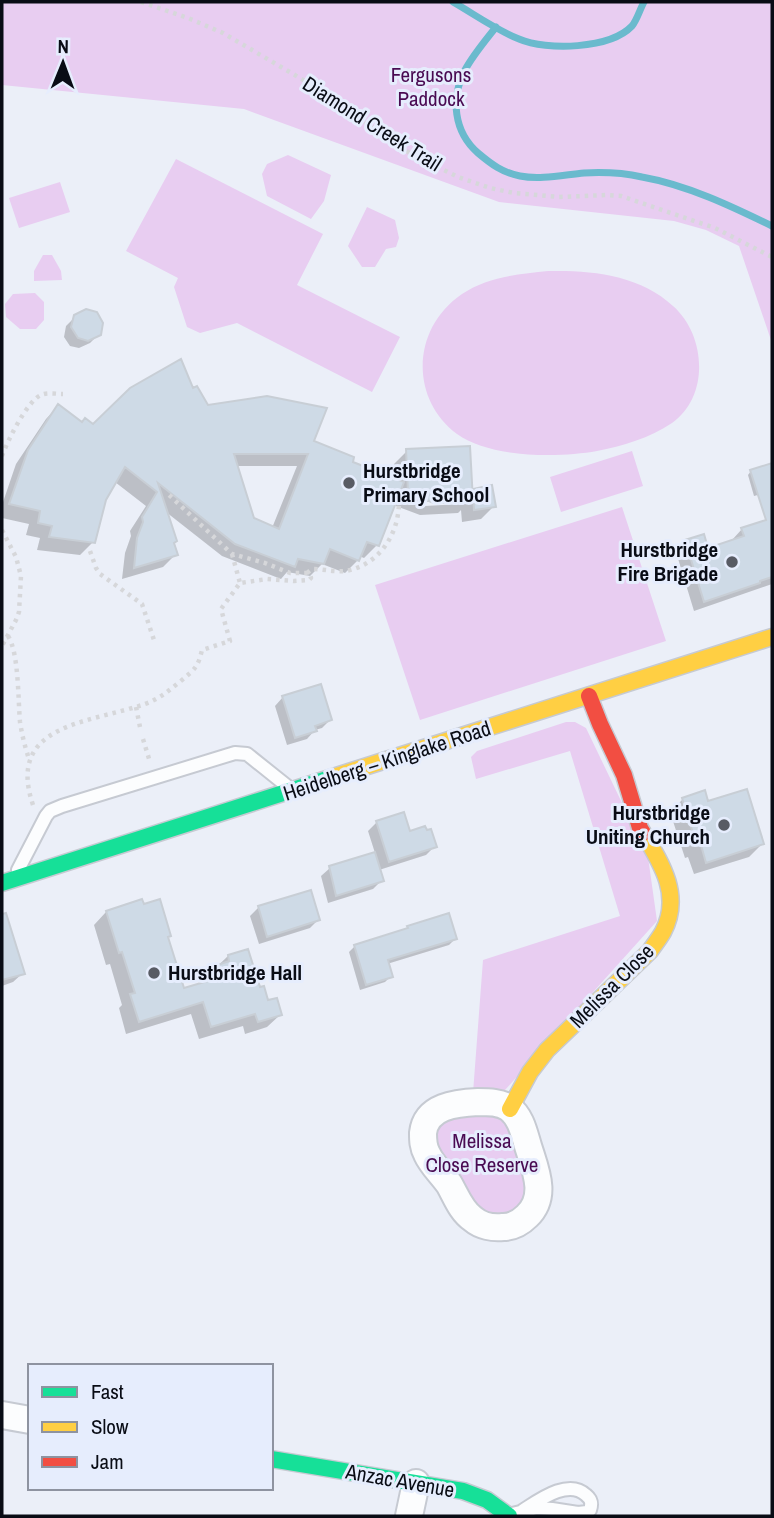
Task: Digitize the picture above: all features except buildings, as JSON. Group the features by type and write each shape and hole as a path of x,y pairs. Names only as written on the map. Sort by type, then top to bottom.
{"main road":[{"name":"Heidelberg – Kinglake Road","path":"7,881 772,637"},
{"name":"Melissa Close","path":"509,1109 530,1072 547,1051 650,951 663,932 670,913 670,891 666,872 640,828 624,775 589,696"},
{"name":"Anzac Avenue","path":"273,1459 455,1489 475,1495 513,1514"}],"street":[{"path":"487,1102 509,1109 518,1119 523,1131 539,1190 535,1205 525,1218 508,1227 490,1227 474,1221 466,1213 427,1155 424,1129 426,1121 438,1110 455,1104 487,1102"},
{"path":"2,1415 28,1420"},
{"path":"410,1516 416,1483"}],"lane":[{"path":"7,881 50,811 62,806 235,753 247,754 292,791"},
{"path":"569,1489 585,1494 592,1505 590,1510 582,1513 545,1508 513,1514 569,1489"}],"path":[{"name":"Diamond Creek Trail","path":"141,2 223,33 305,81 411,154 458,177 514,193 559,197 621,196 715,228 772,257"},
{"path":"2,456 13,431 33,400 45,394 63,394"},
{"path":"306,573 312,569 351,569 376,557 386,546 395,525 399,510 398,489"},
{"path":"43,821 28,792 27,775 29,760 40,742 82,722 153,701 170,690 198,665 204,649 230,640 222,609 240,583 267,579 309,580 311,576 306,573 290,573 232,554 167,493"},
{"path":"2,530 16,556 21,576 19,612 2,646"},
{"path":"90,551 100,574 142,604 154,640"},
{"path":"232,554 240,583"},
{"path":"8,636 14,653 20,723 29,760"},
{"path":"136,707 140,727"}],"green space":[{"name":"Fergusons Paddock","path":"2,2 772,2 772,343 739,246 706,230 674,221 499,202 244,109 2,85"},
{"path":"288,155 331,175 324,201 311,219 267,196 262,174 267,164"},
{"path":"176,159 323,234 297,285 400,337 372,392 237,323 200,333 187,327 174,287 178,278 126,251"},
{"path":"60,182 70,212 19,228 9,198"},
{"path":"367,207 395,220 399,238 396,247 386,249 375,267 362,267 348,246"},
{"path":"43,255 52,255 61,271 62,280 34,281 34,271"},
{"path":"548,271 598,273 631,281 660,296 684,318 697,349 698,382 693,397 672,423 645,437 616,447 544,455 487,448 457,434 441,419 424,383 423,363 433,325 445,308 472,288 493,280"},
{"path":"35,293 44,302 44,320 36,329 20,329 6,317 5,304 13,294"},
{"path":"632,451 643,486 561,512 550,477"},
{"path":"622,507 666,641 420,720 375,585"},
{"path":"566,722 575,722 586,728 648,857 657,921 505,1090 473,1093 483,960 620,916 570,751 476,779 471,757 477,751"},
{"name":"Melissa Close Reserve","path":"486,1111 507,1122 529,1183 528,1199 510,1216 482,1214 437,1153 434,1125 437,1121"}],"waterway":[{"path":"453,2 519,39 561,46 594,43 622,34 634,24 644,2"},
{"path":"496,27 465,70 456,103 459,125 470,145 493,164 508,173 528,177 606,173 659,181 708,197 772,226"}],"traffic: fast":[{"path":"2,883 333,777"},
{"path":"273,1459 463,1491 487,1500 509,1516"}],"traffic: slow":[{"path":"333,777 772,637"},
{"path":"510,1109 530,1072 547,1050 650,951 663,932 671,906 670,893 663,868 643,833"}],"traffic: jam":[{"path":"589,696 624,775 643,833"}],"place":[{"name":"Hurstbridge Primary School","path":"349,483"},
{"name":"Hurstbridge Fire Brigade","path":"732,562"},
{"name":"Hurstbridge Uniting Church","path":"724,825"},
{"name":"Hurstbridge Hall","path":"154,973"}]}
